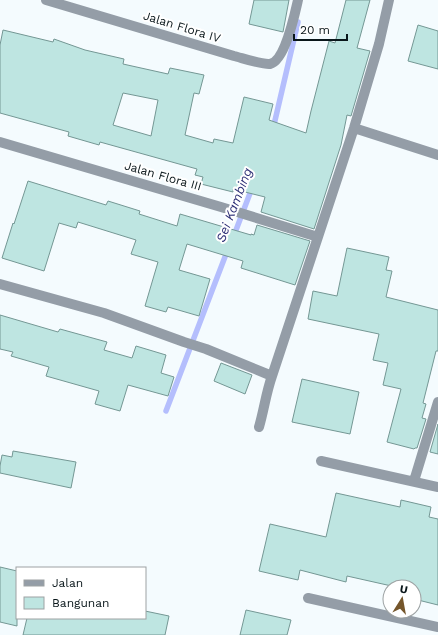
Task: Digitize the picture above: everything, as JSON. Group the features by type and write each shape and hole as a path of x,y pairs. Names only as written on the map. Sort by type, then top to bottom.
{"street":[{"name":"Jalan Flora IV","path":"46,0 265,64 272,64 283,52 294,21 298,0"},
{"path":"259,427 272,376 354,128 389,0"},
{"path":"354,128 438,155"},
{"name":"Jalan Flora III","path":"0,142 318,237"},
{"path":"0,284 104,313 206,349 272,376"},
{"path":"414,481 438,402"},
{"path":"321,461 438,487"},
{"path":"308,598 438,627"}],"building":[{"path":"254,0 289,0 283,32 249,24"},
{"path":"346,0 370,0 357,48 370,51 351,116 347,115 341,145 314,229 261,212 265,197 233,189 233,192 201,184 203,177 195,175 197,169 100,142 99,145 68,136 69,132 0,113 0,45 3,30 53,42 54,39 85,50 124,59 123,64 168,74 170,68 204,75 199,94 194,93 185,135 213,143 214,139 233,143 244,97 273,104 269,120 306,133 329,41 335,43","holes":["123,93 158,100 151,136 113,125"]},
{"path":"418,25 438,31 438,69 408,61"},
{"path":"28,181 106,205 108,201 140,211 139,214 177,226 180,214 251,235 254,235 257,225 310,241 295,285 241,268 243,261 187,244 179,270 210,279 199,316 168,307 166,312 145,306 158,262 131,254 136,240 78,222 76,228 59,223 44,271 2,258"},
{"path":"347,248 389,257 386,270 392,271 386,297 438,310 438,351 436,351 423,403 426,404 422,418 426,419 417,448 414,449 387,442 401,389 383,385 388,363 373,360 379,334 308,319 313,291 337,296"},
{"path":"0,315 58,332 60,329 107,342 104,350 132,358 136,346 166,355 161,373 174,377 168,396 128,385 120,411 95,404 99,391 46,376 49,367 11,356 13,352 0,349"},
{"path":"221,363 252,375 245,394 214,381"},
{"path":"302,379 359,392 350,434 292,422"},
{"path":"438,424 438,454 430,452"},
{"path":"13,451 76,462 71,488 0,473 2,455 12,457"},
{"path":"336,493 400,507 401,500 431,507 429,517 438,519 438,605 422,601 422,579 382,579 382,584 347,576 346,582 300,570 298,580 259,571 270,524 326,537"},
{"path":"0,567 16,571 17,626 0,622"},
{"path":"246,610 291,620 287,635 240,635"},
{"path":"146,611 169,616 165,635 23,635 27,619 146,619"}],"waterway":[{"name":"Sei Kambing","path":"273,129 298,22"},
{"name":"Sei Kambing","path":"233,238 252,188"},
{"name":"Sei Kambing","path":"166,411 228,249"}]}
